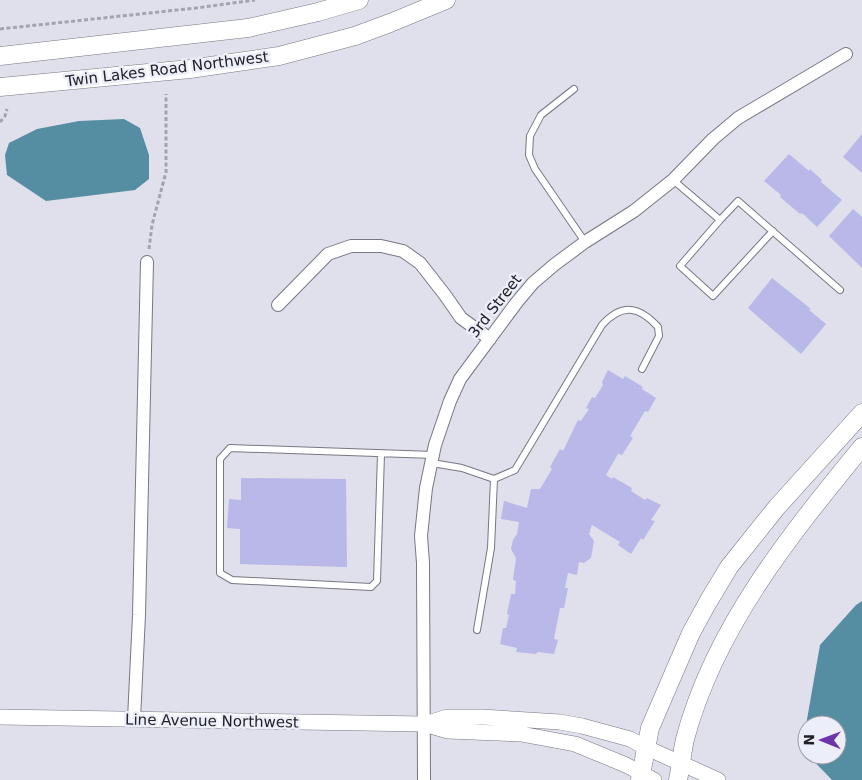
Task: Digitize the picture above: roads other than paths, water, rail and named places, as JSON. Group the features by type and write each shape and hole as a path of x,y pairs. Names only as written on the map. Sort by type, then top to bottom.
{"main road":[{"name":"Twin Lakes Road Northwest","path":"0,56 248,28 318,12 359,0"},
{"name":"Twin Lakes Road Northwest","path":"0,87 190,69 279,56 355,36 446,0"},
{"path":"645,778 650,728 690,633 729,567 777,507 862,413"},
{"path":"679,772 685,740 702,690 732,627 757,584 795,531 862,448"}],"street":[{"name":"3rd Street","path":"424,780 423,563 421,536 426,488 435,445 450,401 460,379 503,319 533,283 585,242 634,211 673,180 713,139 738,118 846,54"},
{"path":"278,305 328,254 351,246 381,246 403,251 420,263 461,318 490,339"},
{"path":"134,719 139,616 147,262"},
{"name":"Line Avenue Northwest","path":"0,717 424,724 448,731 520,734 575,744 626,765 645,778"},
{"name":"Line Avenue Northwest","path":"424,724 447,717 560,722 630,739 647,748 679,772 718,780"}],"lane":[{"path":"574,89 541,115 530,136 529,155 535,169 585,242"},
{"path":"673,180 720,220"},
{"path":"773,232 713,296 680,266 738,201 840,290"},
{"path":"381,454 377,581 372,587 232,580 220,573 220,458 230,448 381,454 433,459 494,479 515,470 602,325 618,312 630,309 640,311 651,318 658,327 659,336 642,369"},
{"path":"477,630 491,548 494,479"}],"water":[{"path":"124,119 140,128 149,155 149,179 135,190 46,201 7,175 5,155 9,143 37,129 79,121"},
{"path":"862,601 862,780 832,780 818,765 847,765 847,715 808,715 820,645 856,605"}]}
